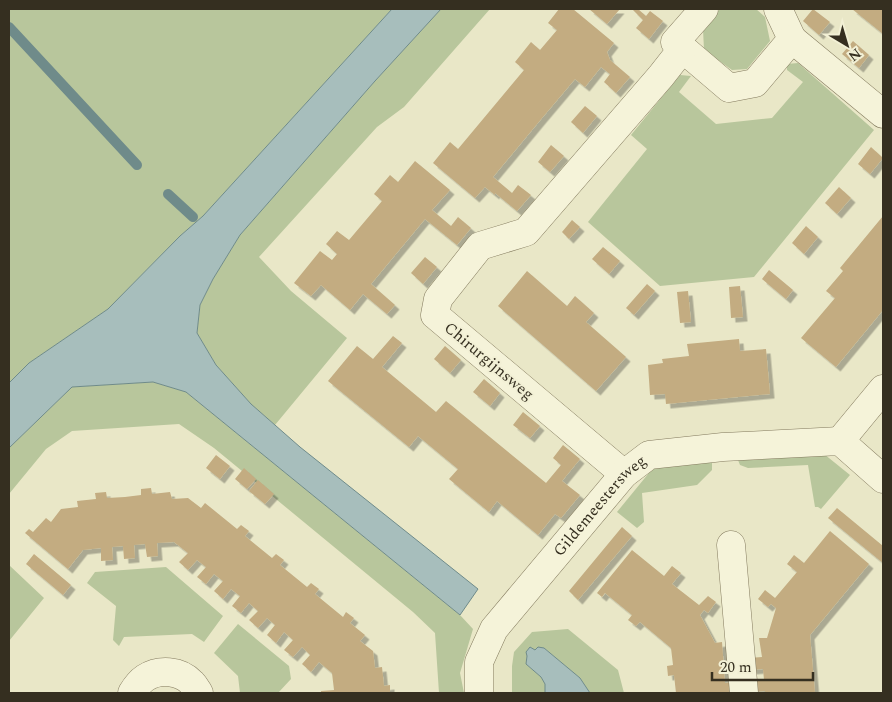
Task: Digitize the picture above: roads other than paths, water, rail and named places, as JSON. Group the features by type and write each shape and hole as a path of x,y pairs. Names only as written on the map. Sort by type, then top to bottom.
{"street":[{"path":"704,9 675,42 729,88 755,83 792,39"},
{"path":"778,9 792,39 883,114"},
{"name":"Chirurgijnsweg","path":"624,474 435,316 438,299 480,246 526,232 683,48"},
{"path":"883,389 840,440 883,479"},
{"name":"Gildemeestersweg","path":"479,693 478,662 494,629 624,474 649,455 840,440"},
{"path":"731,546 744,693"},
{"path":"132,693 143,679 155,673 168,672 180,675 191,682 199,693"}],"water":[{"path":"392,9 441,9 240,235 213,279 200,305 197,333 216,365 251,404 300,447 478,589 460,615 186,392 153,382 72,387 9,448 9,383 29,363 108,309 180,236 203,216"},
{"path":"530,647 535,650 538,647 544,648 580,678 590,693 545,693 545,684 541,677 526,664 526,652"}],"waterway":[{"path":"9,27 137,165"},
{"path":"168,194 193,217"}]}
